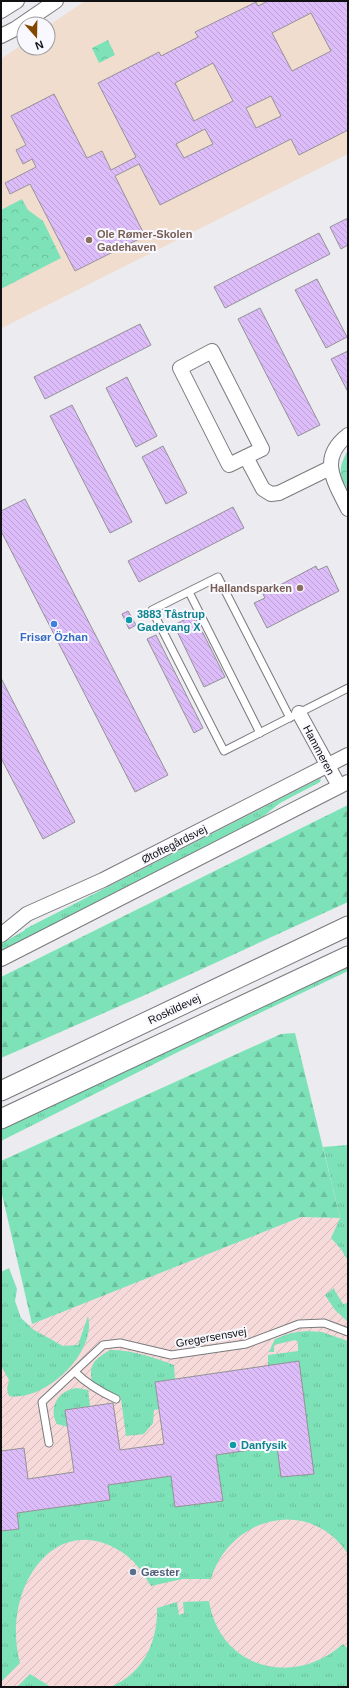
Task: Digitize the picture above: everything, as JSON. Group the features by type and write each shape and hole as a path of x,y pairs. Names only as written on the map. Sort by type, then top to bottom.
{"main road":[{"name":"Roskildevej","path":"1,1091 348,926"},
{"path":"1,1119 348,956"}],"street":[{"path":"1,11 17,1"},
{"path":"1,36 56,1"},
{"path":"212,351 262,449 246,457 229,465 180,368 212,351"},
{"path":"348,435 339,441 332,453 330,468 348,509"},
{"path":"246,457 263,489 271,494 279,493 330,468"},
{"name":"Hammeren","path":"295,716 327,765 343,784"},
{"name":"Øtoftegårdsvej","path":"1,935 27,914 103,880 348,755"},
{"path":"1,959 343,784"}],"lane":[{"path":"295,716 218,577 152,610 224,752 295,716 348,688"},
{"path":"189,592 260,733"},
{"name":"Gregersensvej","path":"49,1443 42,1402 103,1345 120,1343 171,1355 246,1344 299,1324 324,1323 348,1332"},
{"path":"75,1372 102,1393 116,1399"}],"shaded area":[{"name":"Ole Rømer-Skolen Gadehaven","path":"85,1 348,1 348,154 2,328 1,59 16,49 16,56 56,56 56,21"},
{"path":"301,1217 348,1218 348,1687 1,1687 1,1336"}],"green space":[{"path":"108,40 115,55 99,63 92,48"},
{"path":"22,199 28,210 43,221 61,258 1,289 1,210"},
{"path":"347,452 348,490 341,475 342,463"},
{"path":"321,778 320,782 280,803 255,823 1,952 1,944 25,929"},
{"path":"348,805 348,902 145,995 1,1058 1,977"},
{"path":"348,964 348,971 180,1051 1,1141 1,1129"},
{"path":"295,1033 340,1218 301,1217 32,1324 1,1190 1,1161 281,1034"},
{"path":"348,1145 348,1261 341,1249 331,1238 340,1218 323,1147"},
{"path":"9,1268 17,1289 15,1301 21,1318 34,1330 63,1346 78,1345 88,1316 89,1330 85,1345 76,1359 65,1372 52,1383 38,1391 23,1396 9,1396 7,1389 9,1380 1,1366 1,1272"},
{"path":"334,1288 343,1304 348,1303 348,1322 335,1310 325,1295"},
{"path":"307,1331 322,1332 348,1341 348,1554 332,1536 313,1525 293,1520 272,1521 253,1528 235,1540 221,1557 211,1579 182,1579 151,1586 140,1569 130,1558 101,1542 78,1540 57,1547 40,1562 27,1582 19,1607 16,1634 20,1663 1,1682 1,1531 19,1529 17,1513 110,1500 108,1485 171,1476 175,1507 223,1501 216,1455 277,1446 282,1477 314,1474 299,1362 268,1366 268,1355 298,1351 298,1342 295,1340 274,1345 274,1352 269,1352 275,1339 291,1333"},
{"path":"110,1350 135,1353 174,1365 175,1379 155,1382 159,1409 154,1410 153,1423 144,1434 126,1436 121,1399 93,1383 91,1372 94,1363 100,1356"},
{"path":"77,1388 88,1390 90,1406 65,1410 68,1427 57,1424 54,1418 54,1406 56,1401 65,1392 70,1389"},
{"path":"209,1601 216,1624 228,1643 243,1656 262,1664 282,1668 303,1665 324,1658 343,1644 348,1649 348,1687 110,1687 122,1681 131,1674 140,1665 146,1655 155,1633 157,1608 177,1602 179,1615 184,1613 183,1602"},
{"path":"30,1674 51,1687 17,1687"}],"building":[{"path":"268,1 348,1 348,130 299,155 291,139 160,205 139,164 115,176 145,236 75,271 30,184 10,194 5,183 36,167 32,159 23,164 16,150 26,145 11,116 54,94 87,158 102,151 111,170 136,157 98,83 159,52 161,56 198,37 195,32 256,2 258,6","holes":["311,13 331,51 292,71 272,33","213,63 233,101 194,121 175,83","271,96 281,116 256,128 246,108","205,129 213,144 184,158 176,144"]},
{"path":"348,218 348,245 341,249 330,227"},
{"path":"319,233 330,254 225,308 214,287"},
{"path":"317,279 347,337 326,348 295,290"},
{"path":"260,308 320,425 298,436 238,319"},
{"path":"140,324 151,345 45,399 34,377"},
{"path":"348,351 348,392 331,359"},
{"path":"127,377 157,436 136,447 106,388"},
{"path":"72,405 132,522 110,533 50,416"},
{"path":"163,446 187,493 166,504 142,457"},
{"path":"25,499 168,775 135,792 1,531 1,511"},
{"path":"233,507 244,528 139,582 128,561"},
{"path":"316,566 318,570 327,566 339,591 267,628 254,603 265,598 263,594"},
{"name":"3883 Tåstrup Gadevang X","path":"128,611 136,625 129,629 122,614"},
{"path":"194,615 225,677 204,687 174,625"},
{"path":"156,635 203,728 194,733 147,639"},
{"path":"1,678 75,822 43,839 1,758"},
{"name":"Danfysik","path":"299,1361 314,1474 281,1477 277,1446 216,1455 223,1501 175,1507 171,1476 108,1485 110,1500 17,1513 19,1529 1,1531 1,1451 24,1448 28,1479 74,1472 65,1410 113,1403 120,1450 164,1444 155,1382"}],"place":[{"name":"Ole Rømer-Skolen Gadehaven","path":"89,240"},
{"name":"Hallandsparken","path":"300,588"},
{"name":"3883 Tåstrup Gadevang X","path":"129,620"},
{"name":"Frisør Özhan","path":"54,624"},
{"name":"Danfysik","path":"233,1445"},
{"name":"Gæster","path":"133,1572"}]}
